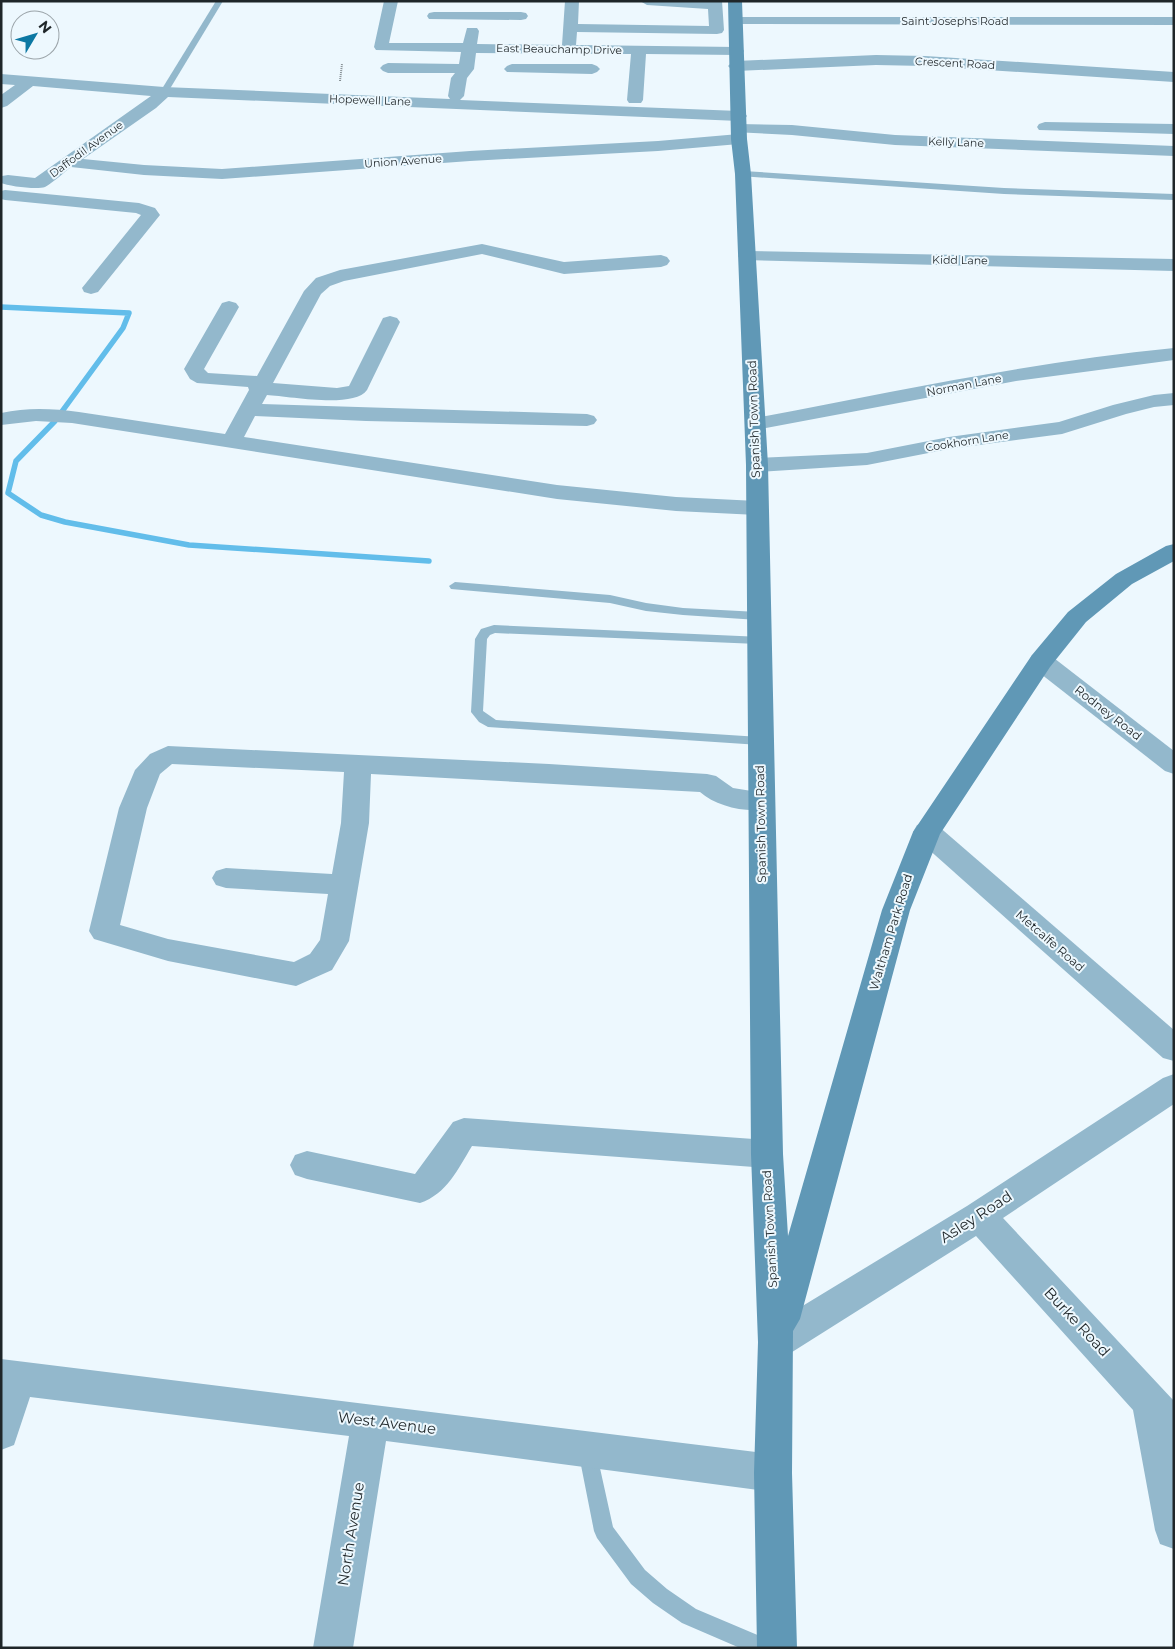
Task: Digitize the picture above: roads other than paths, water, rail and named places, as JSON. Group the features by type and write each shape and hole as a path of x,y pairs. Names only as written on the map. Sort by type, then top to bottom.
{"main road":[{"name":"Spanish Town Road","path":"724,12 737,59 739,128 756,424 766,1154 776,1342 773,1473 776,1648"},
{"name":"Waltham Park Road","path":"776,1342 896,910 927,832 1042,661 1077,617 1124,580 1172,555"}],"street":[{"path":"391,1 385,77 462,74"},
{"path":"569,49 572,1"},
{"path":"637,1 637,29"},
{"path":"647,1 724,12"},
{"path":"662,2 662,29"},
{"path":"427,47 435,8 474,17 521,16"},
{"path":"570,28 662,29 724,12"},
{"name":"Saint Josephs Road","path":"724,12 1174,21"},
{"path":"456,96 471,48 474,17"},
{"path":"511,74 590,80 592,69 601,49 605,28"},
{"name":"East Beauchamp Drive","path":"387,47 639,49 737,59"},
{"path":"508,97 517,48"},
{"path":"635,100 639,49"},
{"name":"Crescent Road","path":"737,59 925,61 1174,77"},
{"name":"Hopewell Lane","path":"1,79 164,92 739,128"},
{"path":"1,103 30,81"},
{"name":"Daffodil Avenue","path":"2,190 24,182 40,183 111,130 150,105 164,92"},
{"path":"868,138 891,126 922,125"},
{"path":"1026,127 1174,129"},
{"name":"Kelly Lane","path":"739,128 792,130 868,138 1174,151"},
{"name":"Union Avenue","path":"67,162 153,171 222,174 470,156 658,146 739,128"},
{"path":"2,190 139,208 149,212 151,215 91,288"},
{"path":"231,442 250,410 260,385 313,291 322,282 340,276 482,249 564,268 661,261"},
{"name":"Kidd Lane","path":"747,256 1174,265"},
{"path":"229,307 194,369 197,375 204,378 337,394 347,394 357,390 390,322"},
{"name":"Norman Lane","path":"756,424 1043,370 1125,358 1174,354"},
{"name":"Cookhorn Lane","path":"757,465 867,459 948,443 1062,428 1120,409 1154,401 1174,399"},
{"path":"250,410 366,415 587,420"},
{"path":"1,419 20,414 42,414 558,492 676,504 757,508"},
{"name":"Rodney Road","path":"1042,661 1174,765"},
{"path":"358,765 355,822 334,941 322,962 296,974 168,950 104,931 133,808 148,770 168,755 549,773 707,783 717,792 728,797 761,801"},
{"name":"Metcalfe Road","path":"927,832 1174,1049"},
{"path":"226,878 344,885"},
{"name":"Asley Road","path":"776,1342 979,1216 1174,1087"},
{"path":"307,1165 420,1189 431,1181 464,1132 766,1154"},
{"name":"Burke Road","path":"979,1216 1174,1428"},
{"path":"1,1432 10,1377"},
{"name":"West Avenue","path":"10,1377 773,1473"},
{"path":"1150,1401 1174,1530"},
{"name":"North Avenue","path":"333,1648 370,1421"}],"lane":[{"path":"164,92 220,1"},
{"path":"743,174 1004,191 1174,197"},
{"path":"455,586 610,599 635,606 696,613 758,628"},
{"path":"758,628 494,629 486,632 481,639 477,712 484,720 492,724 760,740"},
{"path":"587,1449 604,1531 638,1577 660,1596 689,1616 765,1648"}],"waterway":[{"path":"1,307 129,313 123,328 55,421 16,461 8,493 41,515 65,522 189,545 429,561"}]}
